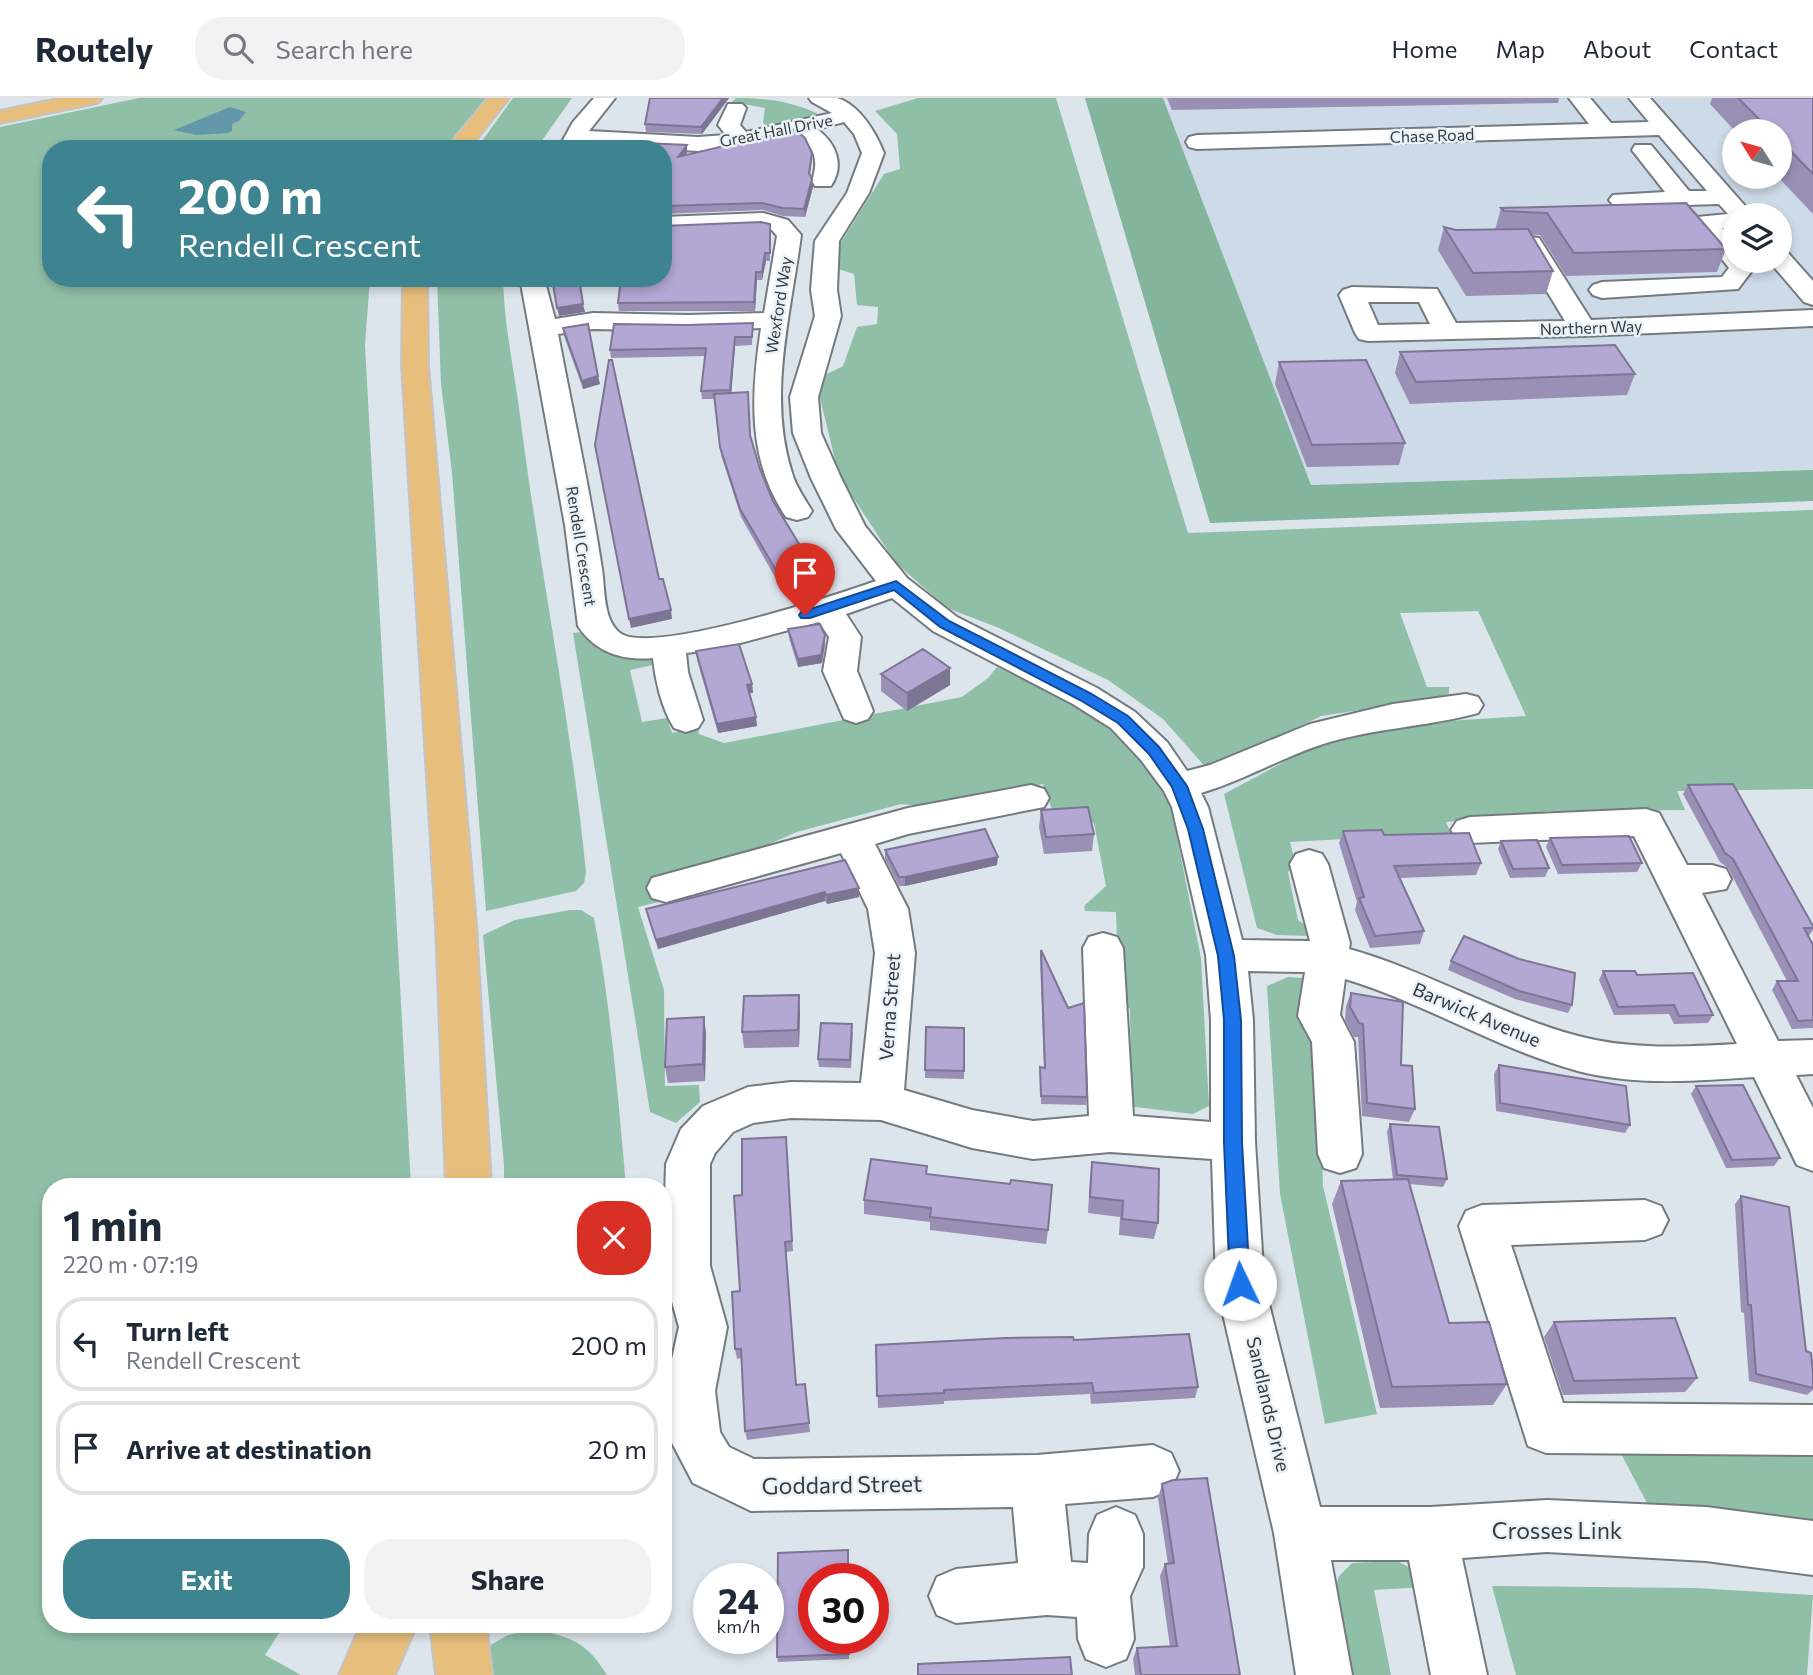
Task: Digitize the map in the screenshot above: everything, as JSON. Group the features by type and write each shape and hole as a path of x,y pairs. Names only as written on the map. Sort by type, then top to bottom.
{"main road":[{"path":"0,117 92,98"},
{"path":"464,140 499,98"},
{"path":"415,287 415,365 455,911 469,1178"},
{"path":"367,1675 384,1633"},
{"path":"459,1633 464,1675"}],"street":[{"path":"574,140 605,98"},
{"path":"1579,98 1605,130"},
{"path":"1639,98 1730,203"},
{"path":"735,108 729,125 741,140"},
{"path":"823,113 819,139 825,149 828,169 823,181"},
{"name":"Great Hall Drive","path":"672,144 741,140 823,113"},
{"name":"Sandlands Drive","path":"823,113 865,132 873,153 868,173 858,193 827,241 824,290 828,316 804,397 807,433 851,529 896,585 944,624 1085,696 1123,720 1154,751 1180,786 1196,829 1226,956 1232,1020 1233,1142 1240,1284 1300,1532 1324,1675"},
{"name":"Chase Road","path":"1197,142 1666,128"},
{"path":"1581,152 1685,149"},
{"path":"1643,150 1682,198"},
{"path":"1620,200 1725,197"},
{"name":"Wexford Way","path":"672,224 763,220 780,225 789,235 757,423 778,476 797,511"},
{"path":"1722,221 1705,222 1722,244"},
{"path":"1490,243 1530,243 1583,328"},
{"path":"1792,259 1813,259"},
{"path":"1602,290 1729,284 1738,273"},
{"path":"1792,273 1813,297"},
{"name":"Rendell Crescent","path":"534,287 580,524 594,626 611,643 637,649 718,639 827,610 896,585"},
{"name":"Northern Way","path":"1447,331 1428,294 1352,295 1368,333 1583,328 1813,318"},
{"path":"544,329 593,321 688,323 774,320"},
{"path":"827,610 845,637 840,671 856,711"},
{"path":"669,646 671,672 686,720"},
{"path":"1180,786 1222,774 1310,736 1394,716 1466,705"},
{"path":"666,888 908,821 1031,797"},
{"path":"1471,830 1646,822 1694,880 1764,1059 1813,1152"},
{"name":"Verna Street","path":"852,836 888,909 895,953 881,1102"},
{"path":"1309,864 1330,943 1319,1016 1333,1042 1340,1154"},
{"path":"1103,948 1110,1133"},
{"name":"Barwick Avenue","path":"1226,956 1329,959 1384,974 1526,1038 1583,1055 1642,1064 1813,1057"},
{"name":"Goddard Street","path":"1153,1471 1037,1481 751,1485 711,1465 695,1439 690,1391 702,1327 686,1266 688,1164 696,1142 718,1119 748,1105 791,1100 881,1102 972,1129 1033,1140 1110,1133 1233,1142"},
{"path":"1645,1220 1482,1226 1546,1428 1813,1430"},
{"path":"1037,1481 1047,1588"},
{"name":"Crosses Link","path":"1300,1532 1430,1534 1547,1526 1706,1534 1813,1548"},
{"path":"957,1596 1047,1588 1104,1615 1116,1567 1116,1534"},
{"path":"1430,1534 1459,1675"}],"shaded area":[{"path":"1163,98 1813,98 1813,470 1311,485"}],"green space":[{"path":"139,98 486,98 451,140 42,140 42,287 369,287 365,345 411,1178 42,1178 42,1633 279,1633 265,1655 301,1675 0,1675 0,127"},
{"path":"513,98 572,98 542,140 483,140"},
{"path":"736,98 778,101 818,114 768,127 763,123 765,108 732,102"},
{"path":"918,98 1056,98 1188,533 1813,510 1813,789 1677,791 1685,810 1546,811 1538,815 1446,822 1451,833 1290,842 1296,865 1288,872 1298,920 1310,929 1311,936 1277,935 1257,928 1224,794 1323,741 1400,724 1526,716 1478,611 1400,613 1427,687 1449,687 1449,694 1441,698 1321,716 1209,771 1163,719 1108,680 999,628 947,608 896,563 839,476 819,394 823,376 843,366 857,327 877,324 878,307 857,305 854,274 838,269 840,244 884,174 900,169 897,134 875,111"},
{"path":"1085,98 1163,98 1311,485 1813,470 1813,501 1210,523"},
{"path":"437,287 504,287 507,330 572,758 586,872 584,883 576,891 486,911 452,473 441,384"},
{"path":"581,632 597,647 613,655 654,657 653,665 630,670 642,722 667,718 672,733 698,728 699,734 724,743 962,697 988,678 997,667 1074,704 1117,734 1150,771 1171,807 1201,958 1209,1106 1193,1114 1127,1106 1124,1090 1131,1082 1130,1009 1119,999 1116,912 1085,911 1084,906 1106,886 1094,823 1074,812 1053,812 1043,784 921,806 901,804 797,832 722,864 652,880 659,902 638,907 664,990 665,1086 699,1085 700,1102 676,1123 650,1112 573,633"},
{"path":"570,910 581,910 594,918 609,1018 625,1178 504,1178 483,935 515,920"},
{"path":"1288,977 1316,979 1323,1186 1377,1414 1325,1424 1280,1194 1267,986"},
{"path":"1617,1446 1813,1448 1813,1521 1743,1510 1647,1503"},
{"path":"1397,1561 1414,1570 1424,1587 1374,1590 1391,1675 1348,1675 1333,1596 1339,1576 1352,1563"},
{"path":"1492,1586 1695,1588 1813,1595 1807,1675 1516,1675"},
{"path":"551,1633 569,1639 593,1655 607,1675 485,1675 480,1651 508,1635"}],"water":[{"path":"230,107 246,112 239,121 232,124 232,131 228,133 196,135 174,130"}],"building":[{"path":"650,98 723,98 701,127 645,124"},
{"path":"1738,98 1813,98 1813,174 1792,152 1792,119 1759,119"},
{"path":"795,129 805,138 812,153 809,173 812,179 804,209 762,203 672,206 672,144 687,145 678,157"},
{"path":"1686,203 1722,244 1722,249 1574,253 1547,213 1504,211 1501,208"},
{"path":"761,222 770,224 770,253 765,253 762,272 756,272 754,302 618,303 620,287 672,287 672,226"},
{"path":"1444,227 1456,230 1528,229 1553,271 1473,273"},
{"path":"554,287 580,287 583,304 557,308"},
{"path":"753,323 752,337 735,337 730,390 701,391 706,348 610,350 614,324"},
{"path":"588,324 598,376 582,381 563,328"},
{"path":"1615,345 1635,374 1416,382 1400,352"},
{"path":"609,360 612,360 659,579 663,579 671,610 629,619 595,445"},
{"path":"1366,360 1405,443 1312,445 1279,362"},
{"path":"748,392 750,435 760,469 773,501 813,567 780,577 740,509 720,447 714,394"},
{"path":"820,624 825,635 821,655 798,659 788,629"},
{"path":"739,644 752,684 747,685 756,717 717,724 696,651"},
{"path":"923,649 950,668 907,693 881,674"},
{"path":"1733,784 1813,926 1804,928 1813,945 1813,1020 1798,1021 1777,981 1798,981 1733,859 1725,853 1688,785"},
{"path":"1088,807 1094,834 1046,837 1041,810"},
{"path":"985,829 998,857 899,877 885,850"},
{"path":"1382,830 1384,835 1469,833 1481,863 1394,866 1424,931 1375,936 1359,898 1364,897 1343,831"},
{"path":"1629,836 1642,863 1562,865 1550,838"},
{"path":"1537,840 1549,868 1513,869 1501,841"},
{"path":"845,860 859,888 826,895 825,892 656,940 646,909"},
{"path":"1464,936 1519,959 1575,973 1572,1005 1519,991 1451,961"},
{"path":"1041,950 1068,1008 1084,1003 1087,1097 1041,1096 1040,1067 1045,1068"},
{"path":"1603,971 1635,971 1637,975 1693,973 1713,1015 1679,1016 1674,1005 1618,1007"},
{"path":"1351,993 1403,1002 1401,1065 1412,1066 1415,1109 1367,1103 1363,1024 1359,1023 1350,1007"},
{"path":"799,995 798,1030 742,1032 744,996"},
{"path":"704,1017 703,1064 665,1067 667,1019"},
{"path":"821,1023 852,1024 850,1060 818,1059"},
{"path":"926,1027 964,1028 964,1071 925,1070"},
{"path":"1499,1065 1626,1086 1630,1125 1500,1103"},
{"path":"1743,1085 1780,1158 1732,1160 1696,1086"},
{"path":"1390,1124 1439,1127 1447,1179 1397,1175"},
{"path":"786,1137 792,1241 785,1242 796,1385 805,1384 809,1423 745,1431 741,1349 735,1349 732,1292 740,1291 734,1196 742,1195 742,1139"},
{"path":"871,1159 927,1166 926,1174 1010,1184 1011,1180 1052,1185 1048,1230 930,1217 931,1208 864,1200"},
{"path":"1092,1162 1159,1169 1158,1223 1122,1219 1123,1201 1090,1197"},
{"path":"1408,1179 1449,1323 1489,1322 1507,1384 1392,1387 1341,1181"},
{"path":"1741,1196 1789,1207 1806,1351 1811,1353 1813,1388 1756,1374 1751,1305 1748,1305"},
{"path":"1675,1318 1697,1378 1574,1381 1554,1322"},
{"path":"1189,1334 1198,1387 1094,1393 1092,1383 877,1396 876,1345 1005,1338 1073,1337 1074,1340"},
{"path":"1207,1478 1240,1675 1141,1675 1137,1648 1177,1646 1165,1564 1174,1563 1162,1484 1173,1480"},
{"path":"848,1550 848,1563 798,1563 798,1654 849,1654 777,1657 777,1654 784,1654 784,1563 778,1563 778,1553"},
{"path":"1070,1657 1072,1675 918,1675 918,1664"}],"route":[{"path":"805,615 827,610 896,585 944,624 1085,696 1123,720 1154,751 1180,786 1196,829 1226,956 1232,1020 1233,1142 1240,1284"}]}
